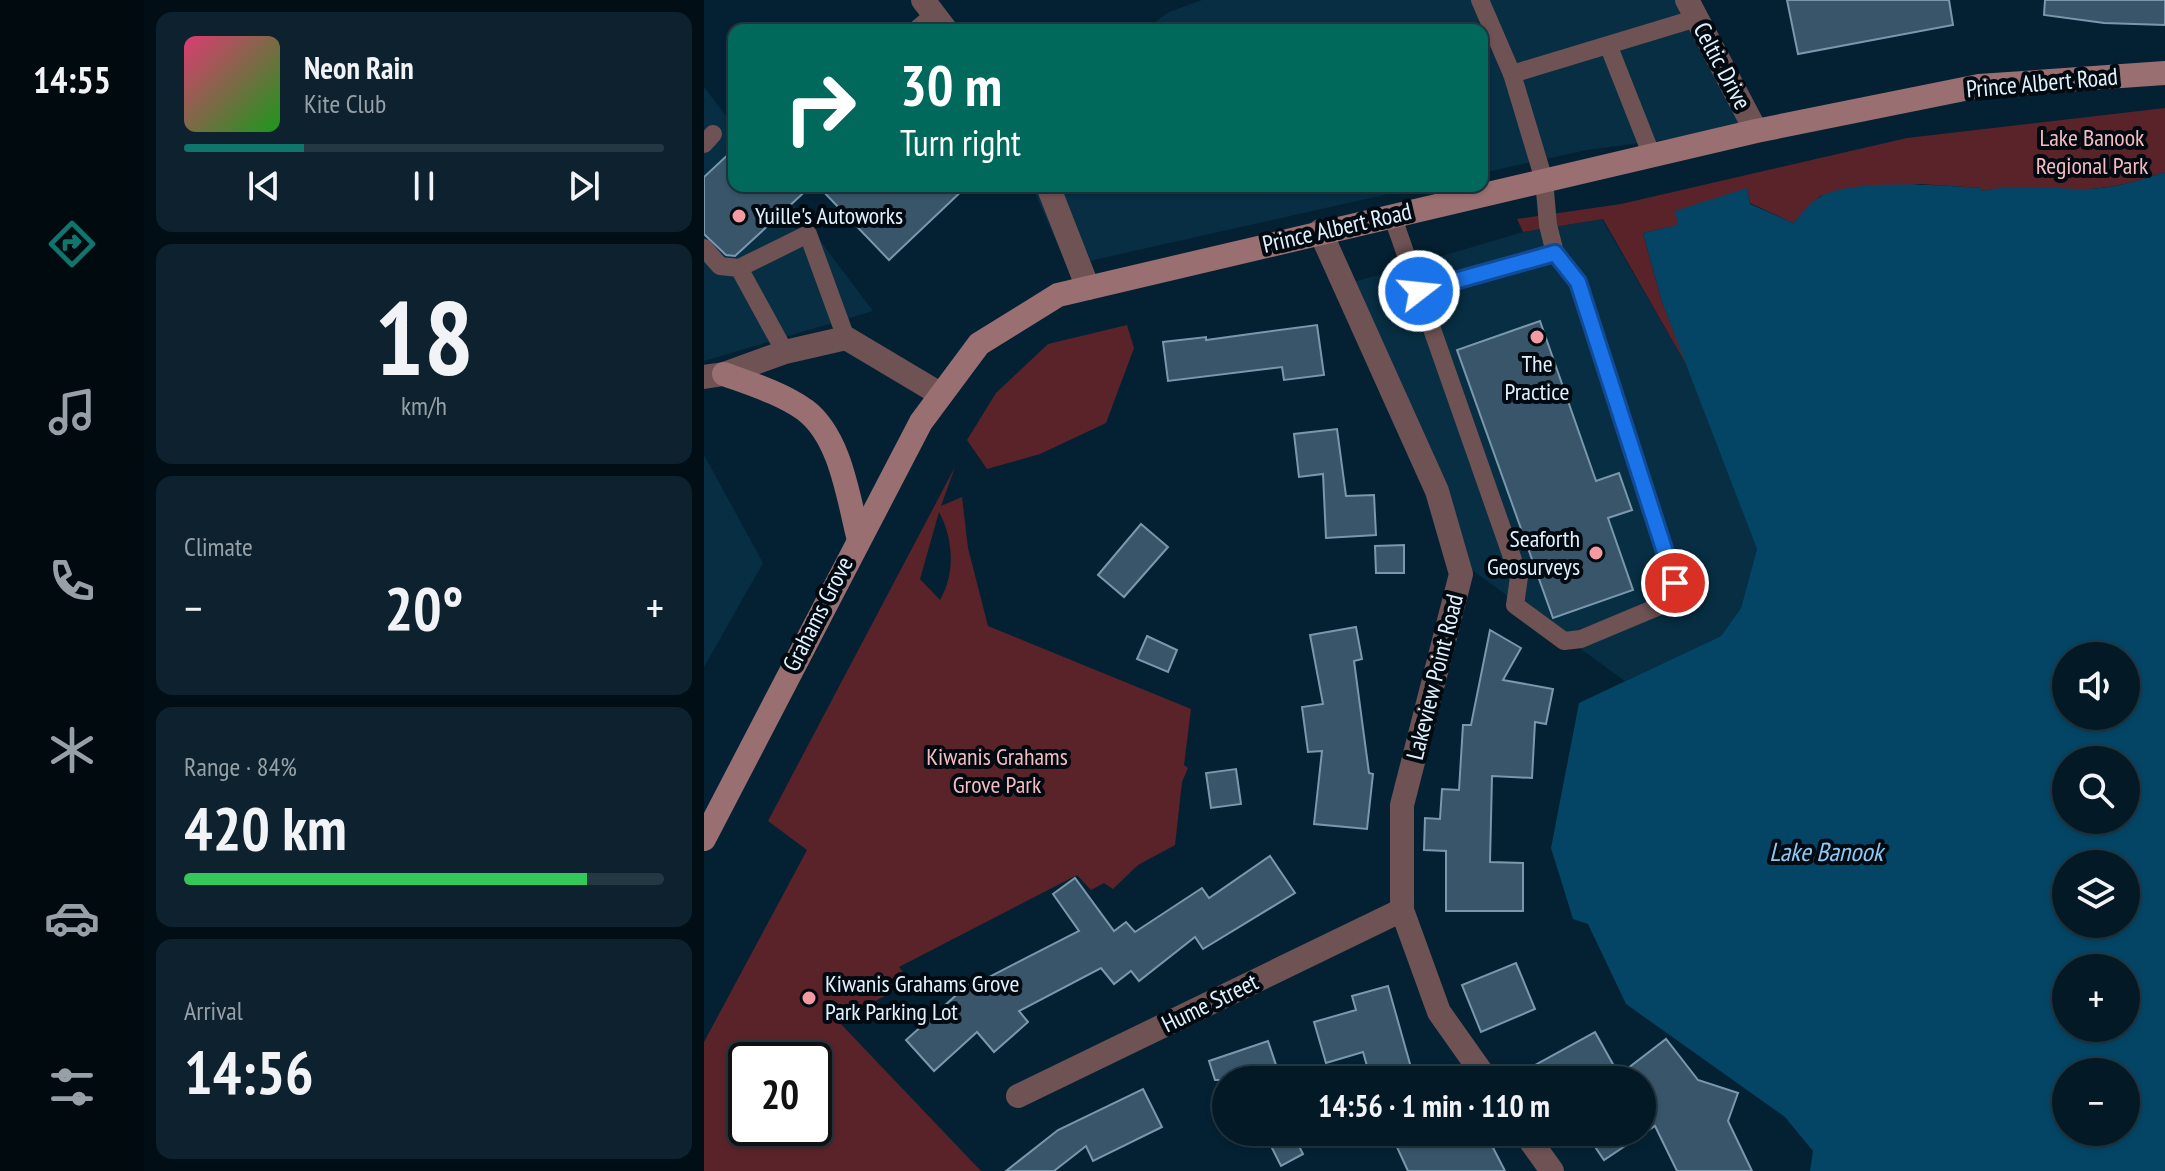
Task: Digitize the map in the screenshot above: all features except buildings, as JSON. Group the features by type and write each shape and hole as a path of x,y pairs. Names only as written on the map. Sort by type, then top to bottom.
{"main road":[{"name":"Prince Albert Road","path":"940,394 979,344 1058,295 1756,131 1999,82 2165,73"},
{"path":"714,376 775,393 807,411 827,435 858,536"},
{"name":"Grahams Grove","path":"704,839 858,536 940,394"}],"street":[{"name":"Celtic Drive","path":"1692,9 1756,131"},
{"path":"1050,192 1088,288"},
{"name":"Lakeview Point Road","path":"1320,231 1437,491 1461,574 1402,805 1402,910 1439,1012 1477,1066"},
{"path":"714,376 785,352 846,338 940,394"},
{"name":"Hume Street","path":"1018,1096 1402,910"},
{"path":"1534,1146 1552,1171"}],"lane":[{"path":"1392,215 1519,577 1515,605 1564,641 1581,639 1667,603 1675,583 1578,282 1555,253 1548,225 1544,180 1512,74 1480,0"},
{"path":"1512,74 1609,47 1692,9"},
{"path":"1609,47 1652,156"},
{"path":"704,248 720,266 739,268 808,234 846,338"},
{"path":"1419,291 1555,253"},
{"path":"739,268 785,352"}],"shaded area":[{"path":"1202,0 1698,0 1752,128 1587,150 1488,172 1488,24 1152,24 1169,12"},
{"path":"704,87 728,118 728,192 784,192 873,311 704,361"},
{"path":"1035,192 1397,192 1067,266"},
{"path":"1602,219 1691,373 1757,549 1741,608 1721,636 1625,681 1472,570 1344,285 1523,232"},
{"path":"704,455 763,563 704,667"}],"green space":[{"name":"Lake Banook Regional Park","path":"2165,108 2165,172 2119,185 2090,189 2009,188 1982,191 1981,188 1920,184 1820,196 1793,223 1750,203 1747,189 1676,211 1679,225 1643,233 1662,302 1691,373 1603,219 1523,232 1517,219 1621,204 1907,138"},
{"path":"1127,325 1134,348 1106,423 1040,454 987,469 967,440 996,393 1048,344"},
{"name":"Kiwanis Grahams Grove Park","path":"955,467 941,506 962,497 968,548 988,626 1191,709 1184,765 1188,768 1182,782 1175,845 1138,865 1113,889 1104,883 1091,890 1077,875 899,967 911,982 838,1021 981,1171 704,1171 704,1042 807,850 768,821","holes":["939,512 951,555 949,578 940,600 920,579"]}],"water":[{"name":"Lake Banook","path":"2165,172 2165,1171 1810,1171 1813,1151 1785,1117 1626,1004 1588,924 1573,919 1551,848 1579,703 1721,636 1741,608 1757,549 1662,302 1643,233 1678,225 1675,211 1747,188 1750,204 1793,223 1820,197 1853,187 1922,185 1981,188 1982,191 2018,187 2089,189 2122,185"}],"place":[{"name":"Yuille's Autoworks","path":"739,216"},
{"name":"The Practice","path":"1537,337"},
{"name":"Seaforth Geosurveys","path":"1596,553"},
{"name":"Kiwanis Grahams Grove Park Parking Lot","path":"809,998"}],"route":[{"path":"1419,291 1555,253 1578,282 1675,583"}]}
